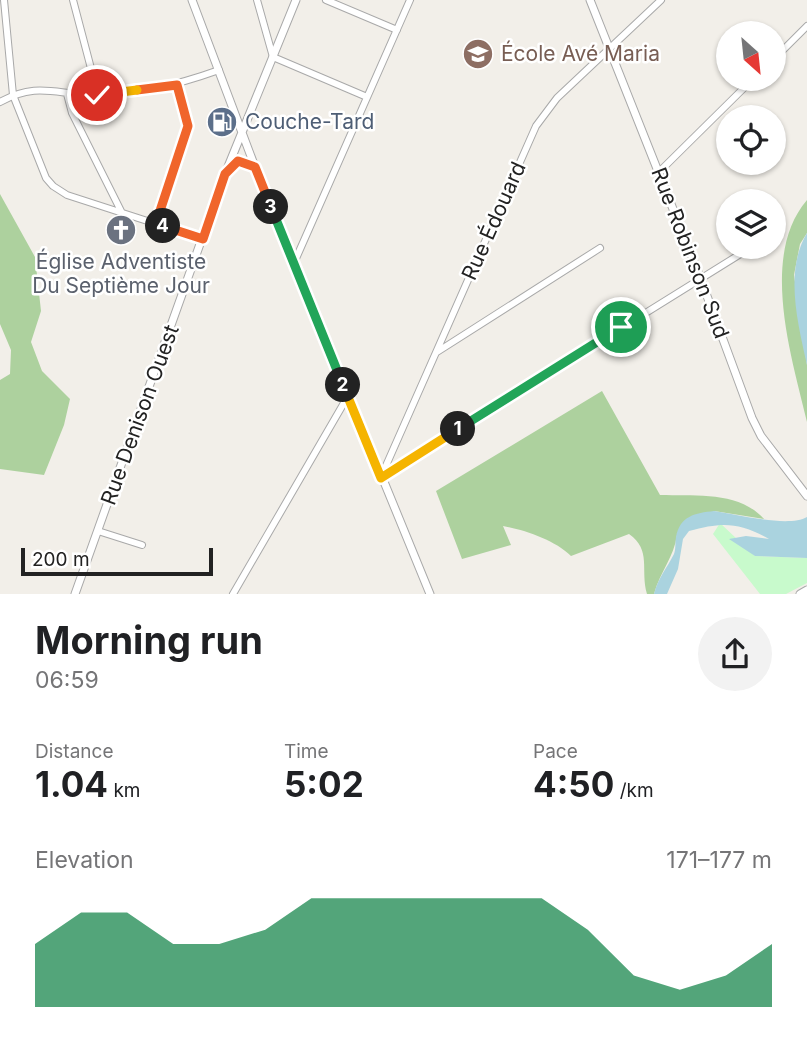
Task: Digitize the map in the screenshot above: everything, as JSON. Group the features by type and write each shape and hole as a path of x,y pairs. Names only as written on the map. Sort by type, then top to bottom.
{"street":[{"path":"4,0 13,94 53,186 67,195 203,239"},
{"path":"73,0 97,95"},
{"path":"192,0 255,167 429,594"},
{"path":"257,0 273,57 366,97"},
{"name":"Rue Denison Ouest","path":"75,594 225,174 296,0"},
{"path":"326,0 397,30"},
{"path":"293,262 410,0"},
{"name":"Rue Robinson Sud","path":"590,0 701,277 761,436 807,496"},
{"name":"Rue Édouard","path":"381,478 536,126 557,98 661,0"},
{"path":"786,47 807,26"},
{"path":"0,102 13,94 38,88 67,94 97,95 177,85 219,70"},
{"path":"156,223 188,126 177,85"},
{"path":"659,172 741,91"},
{"path":"67,94 72,113 122,213"},
{"path":"225,174 238,161 255,167"},
{"path":"436,352 600,247"},
{"path":"381,478 732,259"},
{"path":"233,594 348,396"},
{"path":"98,531 142,545"},
{"path":"800,594 807,590"}],"green space":[{"path":"0,194 35,257 41,311 31,342 42,371 70,399 64,425 44,475 0,469 0,380 10,374 11,350 0,324"},
{"path":"807,200 807,233 800,244 794,275 807,365 807,422 783,308 784,259 793,223"},
{"path":"602,391 660,495 730,499 754,510 764,519 714,511 677,535 654,594 647,594 641,547 629,534 571,556 539,536 503,526 511,545 462,559 436,491"},
{"path":"720,523 755,556 807,558 807,583 786,594 760,594 713,534"}],"water":[{"path":"807,233 807,365 797,315 795,281 800,248"},
{"path":"714,511 775,521 807,517 807,558 755,556 729,539 746,536 769,539 748,529 730,525 701,528 689,531 683,539 678,569 667,594 654,594 674,554 681,524 689,517"}],"place":[{"name":"École Avé Maria","path":"478,54"},
{"name":"Couche-Tard","path":"222,122"},
{"name":"Église Adventiste Du Septième Jour","path":"121,230"}],"route":[{"path":"97,95 177,85 188,126 156,223 203,239 225,174 232,164 238,161 247,162 255,167 381,478 621,327"}]}
